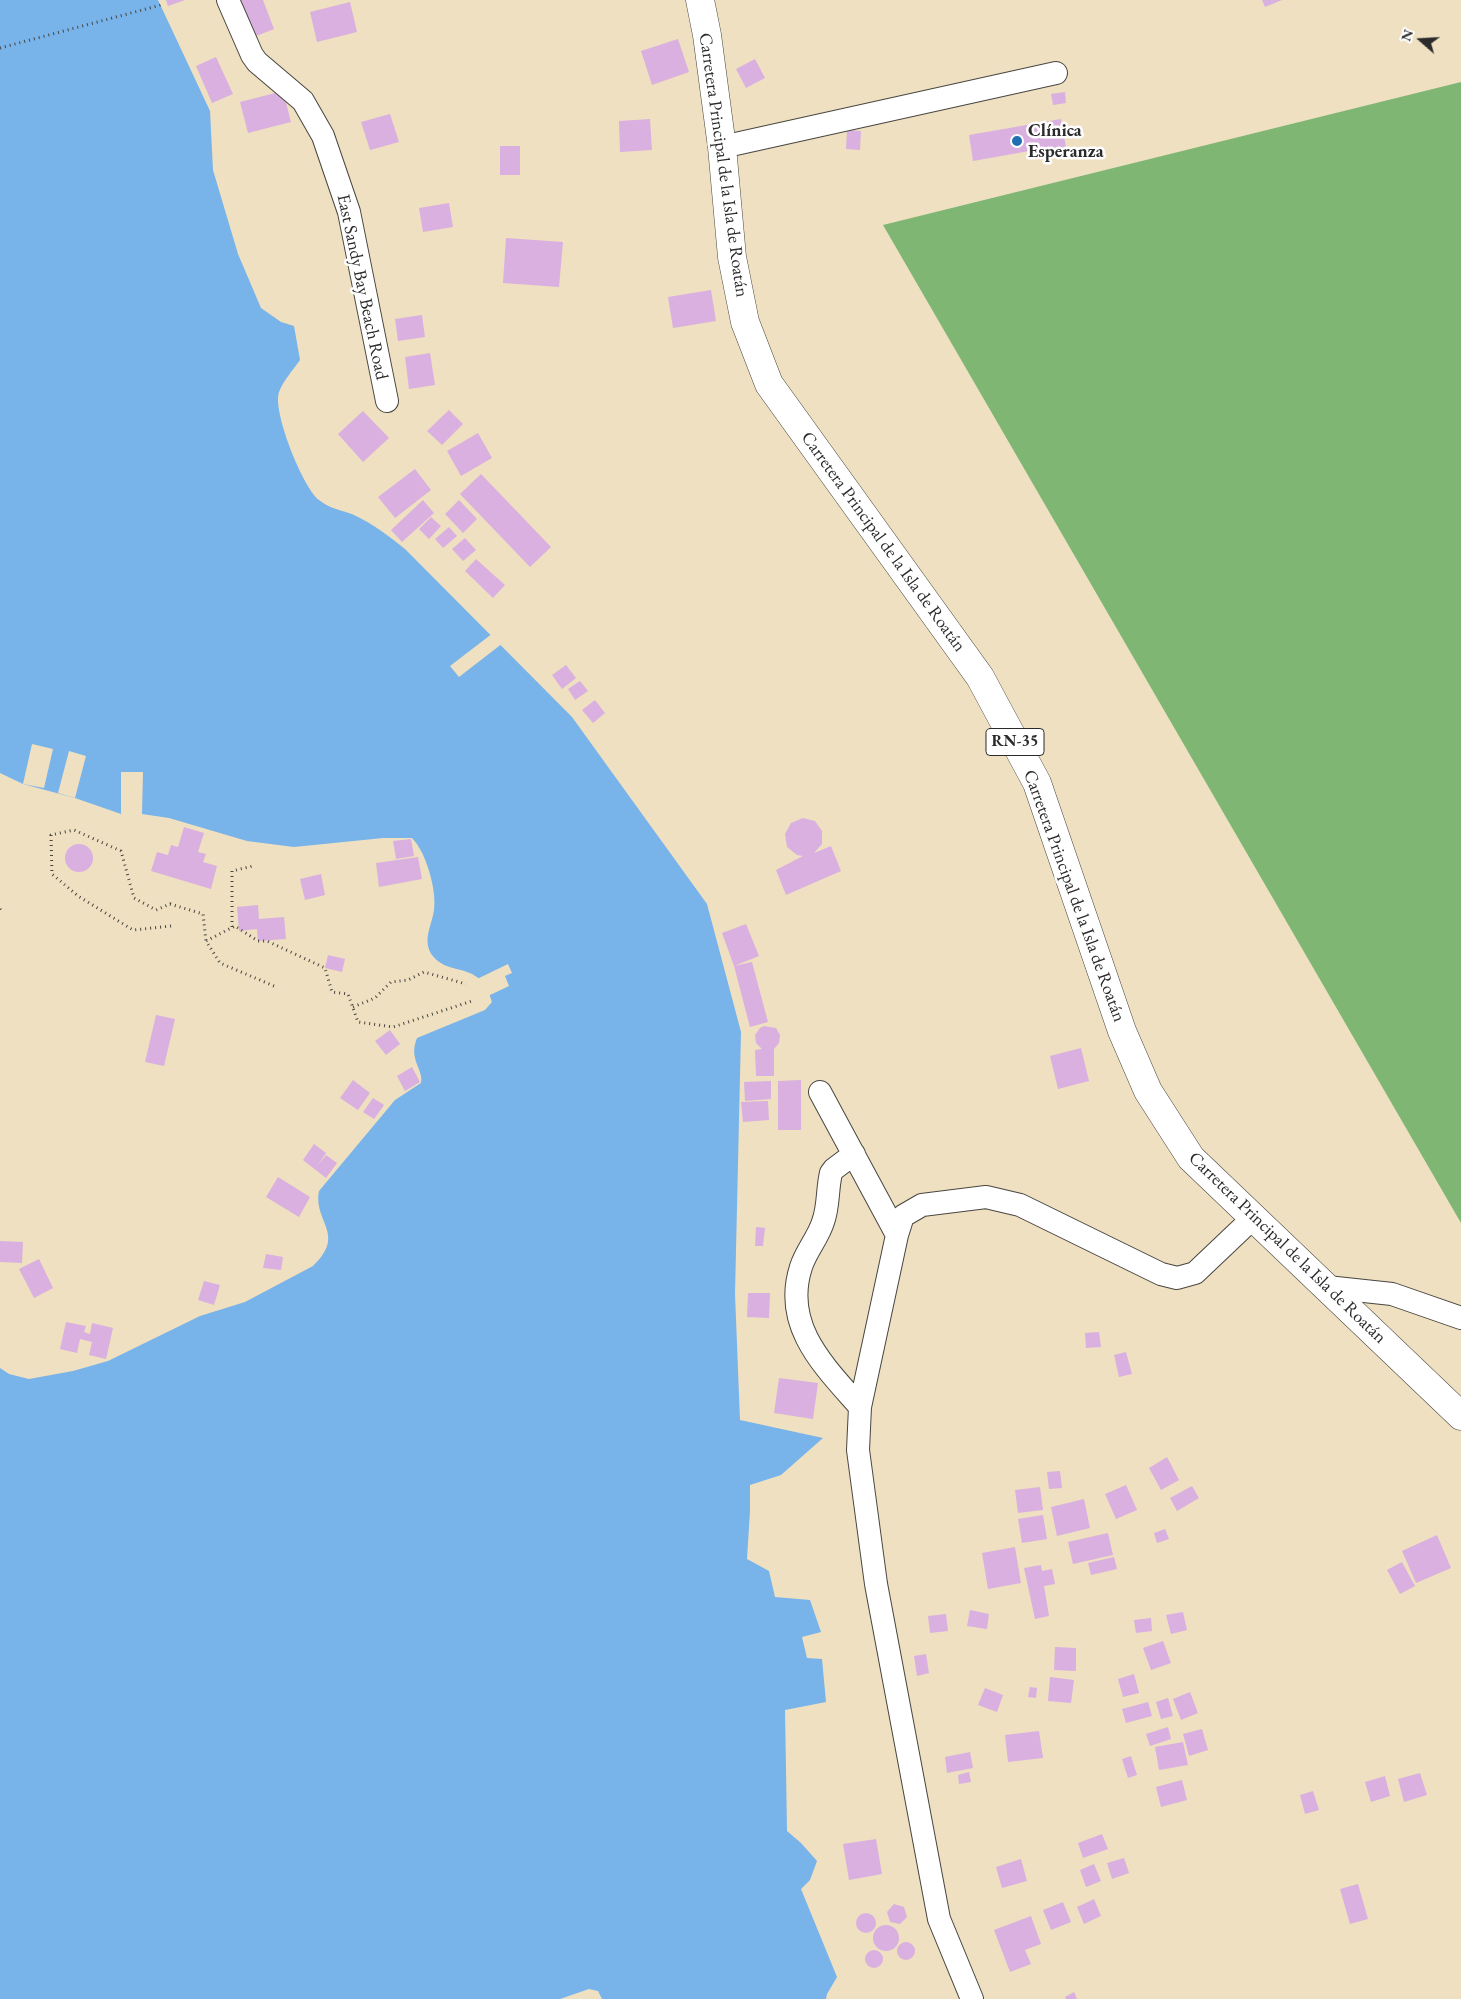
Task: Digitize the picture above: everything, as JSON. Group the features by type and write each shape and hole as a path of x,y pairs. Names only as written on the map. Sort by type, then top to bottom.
{"main road":[{"name":"Carretera Principal de la Isla de Roatán","path":"700,0 707,35 722,147 732,257 745,322 769,384 980,677 1037,783 1122,1031 1148,1091 1191,1158 1461,1416"}],"street":[{"name":"East Sandy Bay Beach Road","path":"228,0 252,55 257,62 303,101 323,136 349,212 387,401"},
{"path":"722,147 1056,73"},
{"path":"820,1092 897,1235"},
{"path":"854,1154 831,1173 823,1224 801,1265 796,1289 797,1313 806,1337 820,1361 860,1407"},
{"path":"972,1999 939,1919 935,1900 876,1584 858,1450 860,1407 897,1235 903,1216 922,1205 986,1197 1020,1205 1161,1274 1177,1278 1195,1273 1254,1217"},
{"path":"1327,1287 1392,1294 1461,1318"}],"path":[{"path":"0,48 161,5"},
{"path":"171,926 133,930 78,896 52,874 51,835 74,830 121,851 134,898 156,910 170,904 203,914 206,941 220,963 274,986"},
{"path":"232,927 232,871 253,866"},
{"path":"0,909 3,913"},
{"path":"206,941 234,926 258,941 267,941 325,968 332,992 348,994 358,1022 392,1027 472,1001"},
{"path":"353,1007 375,998 391,982 408,980 424,972 466,984"}],"green space":[{"path":"1461,82 1461,1223 883,225"}],"water":[{"path":"0,0 158,0 210,111 213,170 238,254 261,308 281,322 294,326 300,360 281,388 278,402 290,449 312,493 323,503 368,522 405,549 572,717 707,904 741,1032 735,1294 740,1420 823,1438 781,1475 750,1485 747,1559 769,1571 775,1597 810,1600 821,1632 802,1637 807,1658 822,1659 826,1702 785,1710 787,1831 817,1861 810,1880 801,1889 837,1977 826,1999 602,1999 598,1991 589,1989 560,1999 0,1999 0,1368 9,1374 29,1379 73,1371 108,1361 200,1316 245,1302 313,1266 323,1255 328,1236 318,1202 319,1191 395,1100 421,1083 414,1052 417,1038 485,1010 492,1002 487,989 473,974 439,962 429,949 428,932 434,910 434,892 422,852 412,838 383,838 294,847 247,841 169,818 142,814 121,814 75,798 23,784 0,773"}],"pier":[{"path":"493,633 503,643 459,677 450,666"},
{"path":"32,744 53,749 44,788 23,784"},
{"path":"69,751 86,756 75,798 58,793"},
{"path":"121,772 143,772 142,814 121,814"},
{"path":"508,964 512,973 505,976 509,986 488,996 477,979"}],"building":[{"path":"166,0 185,0 168,6"},
{"path":"236,0 263,0 274,29 251,38"},
{"path":"1262,0 1282,0 1265,7"},
{"path":"350,2 357,32 317,42 310,12"},
{"path":"678,39 689,72 652,85 641,51"},
{"path":"216,57 233,94 212,103 196,66"},
{"path":"755,59 765,78 746,88 736,69"},
{"path":"283,91 291,122 248,133 240,102"},
{"path":"1065,92 1066,103 1053,105 1051,94"},
{"path":"390,114 399,142 370,150 361,122"},
{"path":"650,119 652,150 620,152 619,121"},
{"name":"Clínica Esperanza","path":"1061,119 1067,153 1053,156 1052,147 973,161 969,135"},
{"path":"847,130 861,131 860,150 846,149"},
{"path":"500,146 520,146 520,175 500,175"},
{"path":"449,203 453,227 423,232 419,208"},
{"path":"506,238 563,242 559,287 503,283"},
{"path":"711,290 716,321 673,328 668,297"},
{"path":"422,315 425,337 398,341 395,319"},
{"path":"430,353 435,385 409,389 405,357"},
{"path":"449,410 463,424 442,445 427,431"},
{"path":"363,411 389,438 363,462 338,434"},
{"path":"478,433 492,458 461,476 447,451"},
{"path":"415,469 431,490 395,518 378,497"},
{"path":"481,474 551,547 530,567 460,494"},
{"path":"423,500 434,513 402,542 391,530"},
{"path":"459,500 477,519 463,533 445,514"},
{"path":"431,517 441,526 429,539 419,529"},
{"path":"449,527 457,536 443,548 435,539"},
{"path":"465,538 476,550 463,561 452,549"},
{"path":"476,559 505,585 493,598 465,571"},
{"path":"566,665 576,678 562,689 552,675"},
{"path":"580,681 588,691 575,700 568,689"},
{"path":"595,700 605,713 593,723 582,710"},
{"path":"803,818 815,821 822,831 822,844 814,853 831,846 841,871 786,895 776,870 803,856 797,855 787,847 785,834 791,823"},
{"path":"184,827 204,833 198,852 206,854 203,862 217,866 211,889 151,871 157,852 168,855 171,845 178,847"},
{"path":"411,839 414,856 396,859 393,841"},
{"path":"79,844 89,848 93,858 89,868 79,872 69,868 65,858 69,848"},
{"path":"418,857 422,879 379,887 376,863"},
{"path":"321,874 325,895 305,900 300,879"},
{"path":"258,905 259,919 284,917 286,939 258,941 257,929 239,931 237,907"},
{"path":"746,924 759,956 734,966 722,933"},
{"path":"328,955 345,959 342,972 325,968"},
{"path":"752,962 768,1022 750,1027 734,966"},
{"path":"156,1015 175,1019 164,1066 145,1062"},
{"path":"764,1026 776,1028 780,1035 779,1043 774,1049 774,1076 756,1076 755,1050 762,1049 756,1043 755,1035"},
{"path":"390,1030 400,1044 386,1055 375,1041"},
{"path":"1081,1048 1089,1081 1058,1089 1050,1056"},
{"path":"412,1067 420,1082 405,1091 397,1076"},
{"path":"353,1080 370,1093 358,1110 340,1098"},
{"path":"801,1080 801,1130 778,1130 778,1081"},
{"path":"771,1081 771,1099 745,1101 744,1082"},
{"path":"373,1098 384,1105 374,1119 363,1112"},
{"path":"768,1101 769,1120 743,1122 741,1102"},
{"path":"314,1144 326,1153 317,1166 326,1155 337,1163 326,1178 303,1160"},
{"path":"278,1177 310,1197 299,1217 266,1197"},
{"path":"756,1227 765,1228 763,1246 755,1246"},
{"path":"0,1241 23,1242 22,1263 0,1262"},
{"path":"266,1254 283,1257 281,1270 263,1268"},
{"path":"39,1259 53,1288 34,1298 19,1269"},
{"path":"204,1281 220,1285 214,1305 198,1300"},
{"path":"748,1293 770,1293 769,1318 747,1317"},
{"path":"66,1322 86,1326 84,1332 90,1334 92,1323 113,1328 106,1359 89,1355 92,1342 80,1339 77,1353 60,1349"},
{"path":"1099,1332 1101,1347 1086,1348 1085,1333"},
{"path":"1126,1352 1132,1374 1119,1377 1114,1355"},
{"path":"779,1378 818,1383 813,1419 774,1413"},
{"path":"1167,1457 1179,1480 1161,1490 1149,1468"},
{"path":"1060,1471 1062,1488 1049,1489 1047,1472"},
{"path":"1126,1485 1137,1510 1116,1519 1105,1494"},
{"path":"1192,1486 1199,1498 1177,1511 1170,1498"},
{"path":"1040,1487 1043,1510 1018,1513 1015,1490"},
{"path":"1084,1499 1090,1528 1057,1536 1051,1507"},
{"path":"1043,1515 1047,1539 1022,1543 1018,1519"},
{"path":"1165,1529 1169,1539 1157,1543 1154,1533"},
{"path":"1108,1533 1113,1555 1073,1564 1068,1542"},
{"path":"1437,1535 1451,1568 1416,1583 1402,1551"},
{"path":"1015,1547 1021,1583 988,1589 982,1553"},
{"path":"1114,1557 1117,1569 1091,1575 1088,1563"},
{"path":"1402,1562 1415,1586 1400,1594 1387,1570"},
{"path":"1041,1565 1042,1571 1052,1569 1055,1584 1044,1586 1049,1616 1035,1619 1024,1568"},
{"path":"970,1610 989,1614 987,1629 967,1626"},
{"path":"1183,1612 1187,1630 1171,1634 1166,1615"},
{"path":"946,1614 948,1631 930,1633 928,1616"},
{"path":"1151,1618 1152,1631 1136,1633 1134,1620"},
{"path":"1163,1641 1171,1663 1151,1670 1143,1648"},
{"path":"1055,1647 1076,1648 1076,1671 1054,1670"},
{"path":"926,1654 929,1673 917,1676 914,1656"},
{"path":"1134,1674 1139,1693 1123,1697 1118,1679"},
{"path":"1050,1677 1074,1680 1071,1703 1048,1701"},
{"path":"1030,1687 1037,1688 1036,1698 1028,1697"},
{"path":"985,1688 1003,1695 997,1712 978,1705"},
{"path":"1190,1692 1198,1713 1181,1720 1173,1699"},
{"path":"1168,1698 1173,1716 1161,1719 1156,1702"},
{"path":"1148,1702 1152,1716 1126,1723 1122,1709"},
{"path":"1168,1727 1171,1739 1150,1746 1146,1734"},
{"path":"1202,1729 1208,1750 1189,1756 1183,1734"},
{"path":"1039,1731 1043,1758 1008,1762 1005,1735"},
{"path":"1183,1742 1188,1765 1159,1770 1155,1747"},
{"path":"970,1752 973,1768 947,1773 945,1757"},
{"path":"1131,1756 1137,1775 1128,1778 1122,1759"},
{"path":"969,1772 971,1782 959,1784 958,1775"},
{"path":"1420,1773 1427,1795 1404,1802 1398,1779"},
{"path":"1385,1776 1390,1796 1371,1802 1365,1782"},
{"path":"1182,1780 1187,1800 1161,1807 1156,1787"},
{"path":"1313,1791 1319,1810 1305,1814 1300,1795"},
{"path":"1102,1834 1108,1849 1083,1858 1078,1843"},
{"path":"876,1839 882,1874 849,1880 843,1844"},
{"path":"1124,1858 1129,1873 1112,1879 1107,1863"},
{"path":"1021,1859 1027,1881 1002,1888 996,1867"},
{"path":"1094,1864 1101,1881 1086,1887 1080,1870"},
{"path":"1358,1884 1368,1919 1350,1924 1340,1889"},
{"path":"1094,1899 1101,1916 1084,1924 1077,1907"},
{"path":"1063,1902 1071,1922 1051,1930 1043,1910"},
{"path":"894,1904 904,1907 907,1917 900,1924 890,1922 887,1912"},
{"path":"866,1913 873,1916 876,1923 873,1930 866,1933 859,1930 856,1923 859,1916"},
{"path":"1031,1916 1041,1944 1025,1950 1031,1964 1010,1972 994,1930"},
{"path":"886,1925 895,1929 899,1938 895,1947 886,1951 877,1947 873,1938 877,1929"},
{"path":"906,1942 912,1945 915,1951 912,1957 906,1960 900,1957 897,1951 900,1945"},
{"path":"874,1950 880,1953 883,1959 880,1965 874,1968 868,1965 865,1959 868,1953"},
{"path":"1074,1992 1077,1999 1066,1999 1065,1997"}],"place":[{"name":"Clínica Esperanza","path":"1017,141"}]}
